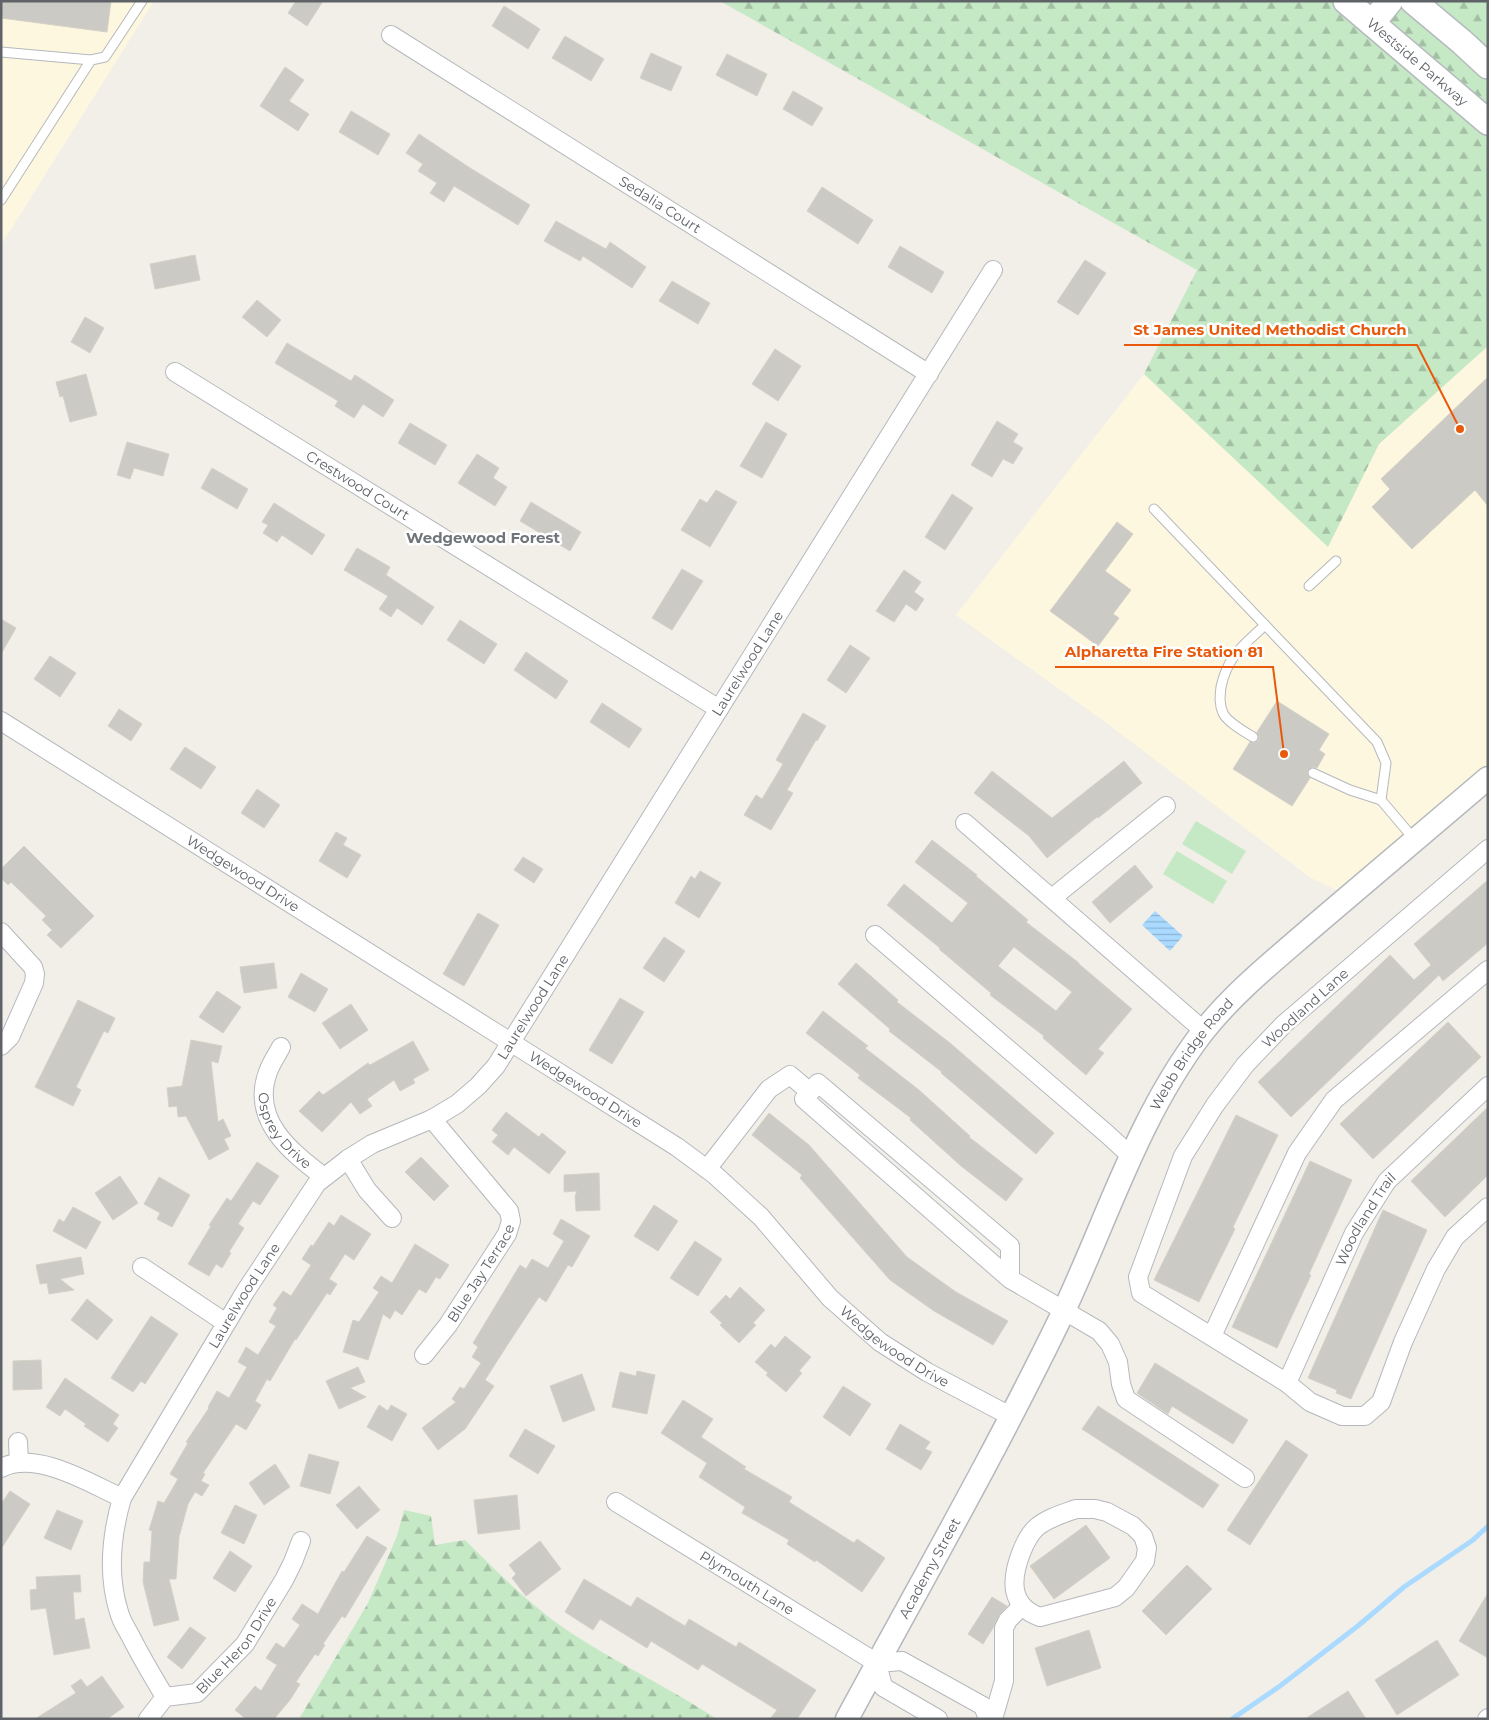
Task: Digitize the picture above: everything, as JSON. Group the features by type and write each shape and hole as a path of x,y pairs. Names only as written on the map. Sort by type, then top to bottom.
{"main road":[{"name":"Westside Parkway","path":"1346,1 1488,122"},
{"path":"1372,23 1390,1"},
{"path":"1413,1 1488,66"}],"street":[{"name":"Sedalia Court","path":"391,35 929,374"},
{"name":"Laurelwood Lane","path":"166,1697 146,1666 119,1614 112,1584 111,1554 115,1524 122,1498 245,1292 314,1188 324,1177 372,1144 432,1119 458,1104 496,1066 994,270"},
{"name":"Crestwood Court","path":"175,372 719,709"},
{"name":"Wedgewood Drive","path":"1,721 678,1147 707,1169 761,1217 830,1298 880,1342 927,1372 1012,1417"},
{"name":"Webb Bridge Road","path":"1012,1417 1064,1310 1165,1087 1204,1031 1256,976 1414,839 1488,778"},
{"path":"1052,898 1166,806"},
{"path":"965,823 1204,1031"},
{"name":"Woodland Lane","path":"1488,849 1284,1024 1245,1065 1215,1105 1183,1156 1138,1277 1141,1293 1288,1383 1310,1402 1342,1416 1364,1416 1381,1402 1403,1342 1436,1269 1455,1237 1488,1207"},
{"path":"1,932 33,967 35,974 34,983 10,1037 1,1046"},
{"path":"874,935 1100,1127 1132,1157"},
{"path":"1212,1336 1297,1153 1334,1100 1488,970"},
{"name":"Osprey Drive","path":"281,1047 268,1071 265,1082 264,1099 267,1116 274,1130 285,1144 324,1177"},
{"path":"707,1169 769,1089 790,1075 810,1092"},
{"path":"1010,1279 1010,1246 818,1082 804,1099 1010,1279 1099,1331 1110,1344 1118,1362 1121,1384 1126,1399 1245,1478"},
{"name":"Woodland Trail","path":"1288,1383 1354,1233 1387,1181 1488,1086"},
{"name":"Blue Jay Terrace","path":"424,1356 448,1325 507,1234 516,1209 432,1119"},
{"path":"348,1159 367,1190 392,1218"},
{"path":"142,1267 226,1323"},
{"name":"Academy Street","path":"847,1719 1012,1417"},
{"path":"18,1442 19,1463"},
{"path":"1,1468 19,1463 37,1463 52,1466 122,1498"},
{"name":"Plymouth Lane","path":"616,1502 877,1663"},
{"path":"1095,1508 1107,1512 1133,1526 1143,1536 1147,1548 1145,1561 1126,1588 1115,1598 1040,1617 1022,1606 1014,1588 1014,1570 1027,1539 1036,1528 1047,1520 1076,1509 1095,1508"},
{"name":"Blue Heron Drive","path":"166,1697 197,1693 245,1644 287,1574 301,1541"},
{"path":"993,1719 1004,1681 1004,1628 1008,1620 1022,1606"},
{"path":"938,1719 883,1688 877,1663 902,1660 984,1706 988,1719"},
{"path":"148,1719 166,1697"}],"lane":[{"path":"1,52 92,60 105,57 142,1"},
{"path":"1,200 92,60"},
{"path":"1154,509 1376,742 1386,762 1381,800"},
{"path":"1309,586 1336,561"},
{"path":"1253,737 1224,715 1219,698 1225,671 1235,653 1265,625"},
{"path":"1313,773 1350,790 1381,800 1414,839"}],"shaded area":[{"path":"1,1 154,1 1,245"},
{"path":"1488,346 1488,779 1350,897 1311,878 1105,722 956,615 1144,374 1328,547 1379,444"}],"green space":[{"path":"720,1 1488,1 1488,346 1379,444 1328,547 1144,374 1197,270"},
{"path":"1196,821 1246,851 1232,874 1182,844"},
{"path":"1177,851 1227,881 1213,904 1163,874"},
{"path":"404,1510 431,1516 435,1545 465,1540 516,1589 571,1633 717,1719 299,1719 368,1603 397,1536"}],"water":[{"path":"1155,911 1183,936 1170,951 1142,925"}],"building":[{"path":"1,1 111,1 107,32 1,18"},
{"path":"296,1 323,1 307,26 288,13"},
{"path":"504,6 540,29 528,49 492,26"},
{"path":"565,36 604,59 591,81 552,58"},
{"path":"651,53 682,67 671,91 640,78"},
{"path":"727,54 767,74 757,96 716,75"},
{"path":"285,67 304,80 289,101 309,114 298,131 260,106"},
{"path":"793,91 823,108 812,126 783,109"},
{"path":"351,111 390,134 378,155 339,132"},
{"path":"419,134 530,205 518,225 454,186 444,202 430,193 437,183 418,171 423,164 406,153"},
{"path":"822,187 873,220 858,244 807,211"},
{"path":"556,221 606,249 610,242 646,267 632,288 583,256 580,261 544,241"},
{"path":"900,246 944,272 932,293 888,267"},
{"path":"195,255 200,280 155,289 150,264"},
{"path":"1085,260 1106,273 1078,315 1057,302"},
{"path":"672,281 710,303 698,324 659,301"},
{"path":"257,300 281,320 267,337 242,317"},
{"path":"85,317 104,328 90,353 71,342"},
{"path":"287,343 351,381 355,375 394,400 383,417 363,404 354,418 335,406 338,401 275,363"},
{"path":"775,349 801,366 778,401 752,384"},
{"path":"86,374 97,415 70,422 63,396 60,397 56,382"},
{"path":"1488,377 1488,506 1475,490 1412,549 1372,507 1390,489 1381,479"},
{"path":"997,421 1018,434 1013,442 1023,448 1013,464 1003,459 992,477 971,465"},
{"path":"766,422 787,434 762,478 740,466"},
{"path":"410,423 447,445 435,465 398,443"},
{"path":"127,442 169,454 163,476 134,468 130,479 117,475"},
{"path":"477,454 499,468 493,478 507,487 495,506 458,483"},
{"path":"212,468 248,489 237,509 201,488"},
{"path":"716,490 737,502 710,547 681,530 700,499 707,503"},
{"path":"952,494 973,508 945,550 925,537"},
{"path":"531,502 581,532 570,551 520,521"},
{"path":"274,503 325,535 312,555 282,535 277,542 263,533 268,525 262,522"},
{"path":"1117,522 1133,534 1105,571 1131,590 1113,614 1119,618 1098,646 1050,611"},
{"path":"357,548 390,567 386,575 434,607 422,625 397,608 391,617 379,609 388,596 344,570"},
{"path":"682,569 703,581 672,630 652,618"},
{"path":"904,570 921,582 914,592 924,599 916,611 906,604 894,622 876,611"},
{"path":"1,619 16,628 1,654"},
{"path":"460,620 497,644 484,664 447,640"},
{"path":"850,645 870,658 846,693 827,680"},
{"path":"526,652 568,681 556,699 514,670"},
{"path":"50,656 76,673 60,697 34,679"},
{"path":"1277,701 1329,734 1319,750 1325,754 1317,768 1312,767 1308,770 1307,774 1310,778 1292,806 1233,769 1250,742 1258,741 1257,732"},
{"path":"602,703 642,729 629,748 590,722"},
{"path":"119,709 142,724 131,741 108,726"},
{"path":"803,713 826,726 787,790 793,793 771,830 744,815 756,795 762,799 783,764 776,760"},
{"path":"185,747 216,767 201,789 170,769"},
{"path":"1124,761 1142,783 1047,858 1029,836 974,793 992,771 1052,818"},
{"path":"257,789 280,805 264,828 241,813"},
{"path":"336,832 347,838 343,845 361,855 347,878 319,861"},
{"path":"932,840 977,875 1028,920 1026,922 1079,963 1132,1009 1098,1049 1104,1053 1086,1075 1043,1038 1044,1036 990,995 991,993 940,948 887,905 904,884 952,923 968,903 915,862","holes":["1014,947 1072,992 1056,1011 998,966"]},
{"path":"24,846 94,916 61,948 47,935 52,930 42,920 46,916 11,882 8,885 1,878 1,869"},
{"path":"523,857 543,869 534,883 514,870"},
{"path":"1135,865 1153,887 1110,923 1092,902"},
{"path":"700,871 721,883 699,918 675,903 691,876 695,879"},
{"path":"1488,880 1488,943 1443,981 1439,975 1291,1117 1258,1082 1390,955 1414,980 1431,965 1414,944"},
{"path":"478,913 499,925 464,986 443,974"},
{"path":"664,937 685,951 664,982 643,968"},
{"path":"274,963 277,988 244,993 240,967"},
{"path":"856,963 898,1000 897,1002 950,1043 1054,1133 1036,1154 942,1072 889,1031 890,1029 838,984"},
{"path":"301,973 328,989 315,1012 288,997"},
{"path":"217,991 241,1007 223,1033 199,1017"},
{"path":"620,998 644,1012 612,1064 589,1050"},
{"path":"78,1000 115,1018 108,1033 104,1031 76,1087 81,1090 73,1106 35,1087"},
{"path":"351,1004 368,1030 340,1049 322,1023"},
{"path":"823,1011 868,1046 865,1048 919,1090 969,1137 1023,1179 1006,1201 961,1166 910,1120 911,1118 858,1078 860,1075 806,1033"},
{"path":"1448,1022 1481,1057 1373,1159 1340,1124"},
{"path":"191,1040 222,1046 218,1063 211,1061 218,1122 223,1119 231,1136 224,1139 229,1149 209,1160 186,1116 178,1117 177,1106 169,1107 167,1088 182,1086"},
{"path":"413,1041 429,1070 413,1079 415,1083 400,1091 394,1080 367,1099 372,1106 360,1114 351,1102 322,1132 299,1111 319,1091 323,1095 368,1063 370,1065"},
{"path":"1488,1107 1488,1175 1445,1217 1411,1181"},
{"path":"506,1112 539,1137 542,1133 566,1152 549,1174 514,1147 508,1155 492,1142 498,1135 492,1130"},
{"path":"769,1113 809,1145 907,1257 956,1292 1008,1321 993,1345 934,1311 890,1280 800,1178 802,1175 752,1135"},
{"path":"1236,1115 1278,1135 1199,1302 1154,1280"},
{"path":"421,1157 449,1186 434,1201 405,1172"},
{"path":"1310,1161 1352,1180 1277,1348 1232,1327"},
{"path":"257,1162 279,1176 260,1205 253,1201 238,1224 244,1228 229,1252 231,1253 222,1268 216,1264 209,1276 188,1264 211,1226 209,1225 227,1198 231,1201"},
{"path":"599,1173 600,1210 576,1211 575,1196 577,1191 564,1192 564,1175"},
{"path":"120,1176 138,1203 113,1220 95,1193"},
{"path":"159,1177 190,1195 172,1227 157,1219 160,1213 144,1204"},
{"path":"654,1205 678,1221 658,1251 634,1236"},
{"path":"73,1207 101,1222 86,1249 53,1231 59,1219 64,1222"},
{"path":"1383,1210 1427,1230 1351,1399 1336,1393 1337,1390 1308,1378"},
{"path":"341,1215 371,1234 354,1260 345,1254 329,1279 337,1284 330,1295 327,1293 295,1339 270,1381 267,1379 255,1401 261,1405 246,1430 236,1424 203,1473 205,1474 201,1481 209,1485 202,1496 195,1492 188,1504 179,1537 176,1579 169,1579 179,1620 154,1626 143,1582 144,1562 150,1562 152,1531 149,1530 158,1501 164,1503 178,1479 170,1474 188,1443 186,1442 209,1408 217,1391 229,1398 247,1367 238,1362 246,1347 258,1355 276,1326 269,1322 277,1308 273,1305 283,1291 291,1296 311,1265 302,1259 311,1245 313,1246 329,1222 334,1226"},
{"path":"561,1219 590,1236 572,1267 568,1265 546,1302 539,1297 508,1344 485,1380 494,1386 465,1429 438,1450 422,1428 456,1402 452,1399 460,1387 464,1389 481,1363 472,1357 478,1347 473,1343 520,1265 526,1269 532,1259 548,1268 564,1241 553,1234"},
{"path":"695,1241 722,1259 698,1296 670,1278"},
{"path":"415,1244 449,1265 440,1279 436,1277 426,1293 419,1289 402,1315 395,1310 390,1319 383,1314 368,1360 343,1352 353,1320 359,1322 379,1292 373,1288 381,1276 392,1283"},
{"path":"81,1257 84,1274 60,1279 74,1290 49,1294 47,1283 40,1284 36,1265"},
{"path":"740,1287 765,1310 753,1323 756,1325 739,1343 720,1325 722,1323 710,1312 726,1295 730,1299"},
{"path":"87,1299 113,1320 97,1340 71,1320"},
{"path":"151,1316 178,1334 145,1384 141,1381 133,1392 111,1378"},
{"path":"785,1336 811,1357 799,1371 802,1373 786,1392 766,1375 768,1373 755,1362 771,1344 775,1348"},
{"path":"41,1360 42,1389 13,1390 13,1361"},
{"path":"1155,1363 1248,1420 1233,1444 1172,1406 1168,1414 1137,1393"},
{"path":"358,1367 365,1382 350,1388 366,1397 339,1409 326,1381"},
{"path":"637,1371 655,1375 647,1414 612,1407 620,1372 636,1376"},
{"path":"582,1374 595,1410 563,1422 550,1386"},
{"path":"65,1378 119,1415 113,1424 118,1428 108,1442 84,1426 86,1424 65,1409 60,1416 46,1407"},
{"path":"843,1386 871,1404 850,1436 823,1417"},
{"path":"683,1400 713,1419 701,1437 746,1467 744,1469 792,1497 789,1502 854,1543 857,1539 885,1558 862,1592 816,1560 815,1562 787,1544 789,1540 742,1513 745,1507 699,1477 707,1463 661,1433"},
{"path":"379,1405 388,1411 391,1405 407,1414 392,1441 367,1427"},
{"path":"1098,1406 1219,1485 1203,1508 1082,1429"},
{"path":"900,1424 930,1442 925,1449 932,1452 921,1470 886,1449"},
{"path":"525,1429 555,1446 538,1474 509,1456"},
{"path":"1286,1440 1308,1455 1250,1545 1227,1530"},
{"path":"309,1454 339,1462 330,1494 300,1486"},
{"path":"275,1464 290,1487 264,1505 249,1483"},
{"path":"359,1486 380,1510 357,1529 336,1505"},
{"path":"10,1491 30,1504 1,1549 1,1504"},
{"path":"517,1495 520,1529 478,1534 474,1500"},
{"path":"235,1505 257,1515 244,1544 221,1533"},
{"path":"57,1510 83,1521 71,1550 44,1538"},
{"path":"1086,1525 1110,1558 1054,1599 1030,1566"},
{"path":"367,1536 387,1548 345,1618 342,1616 323,1644 325,1645 318,1656 315,1654 296,1682 300,1684 290,1700 274,1719 246,1719 235,1710 255,1686 261,1691 277,1665 266,1658 276,1643 284,1648 300,1625 292,1619 302,1604 318,1614 342,1571 344,1572"},
{"path":"540,1541 561,1569 526,1596 512,1578 516,1574 509,1565"},
{"path":"230,1551 252,1566 235,1592 213,1578"},
{"path":"1187,1565 1212,1589 1166,1635 1142,1611"},
{"path":"80,1575 81,1592 73,1592 75,1620 84,1618 90,1648 54,1655 46,1608 31,1610 30,1590 37,1589 36,1577"},
{"path":"584,1579 631,1607 637,1597 685,1626 689,1619 736,1647 739,1642 816,1690 797,1719 770,1719 777,1710 702,1664 698,1670 651,1641 647,1648 600,1619 593,1630 565,1612"},
{"path":"1488,1593 1488,1658 1459,1641"},
{"path":"992,1597 1007,1606 999,1615 983,1644 968,1634"},
{"path":"190,1627 206,1638 182,1669 167,1657"},
{"path":"1089,1630 1101,1668 1047,1686 1035,1648"},
{"path":"1437,1640 1459,1675 1397,1715 1375,1680"},
{"path":"102,1676 124,1707 107,1719 35,1719 76,1693 71,1686 81,1679 87,1687"},
{"path":"1348,1691 1366,1719 1305,1719"}],"waterway":[{"path":"1232,1719 1280,1686 1359,1625 1404,1587 1473,1540 1488,1526"}],"place":[{"name":"St James United Methodist Church","path":"1460,429"},
{"name":"Alpharetta Fire Station 81","path":"1284,754"}],"district":[{"name":"Wedgewood Forest","path":"483,538"}]}
